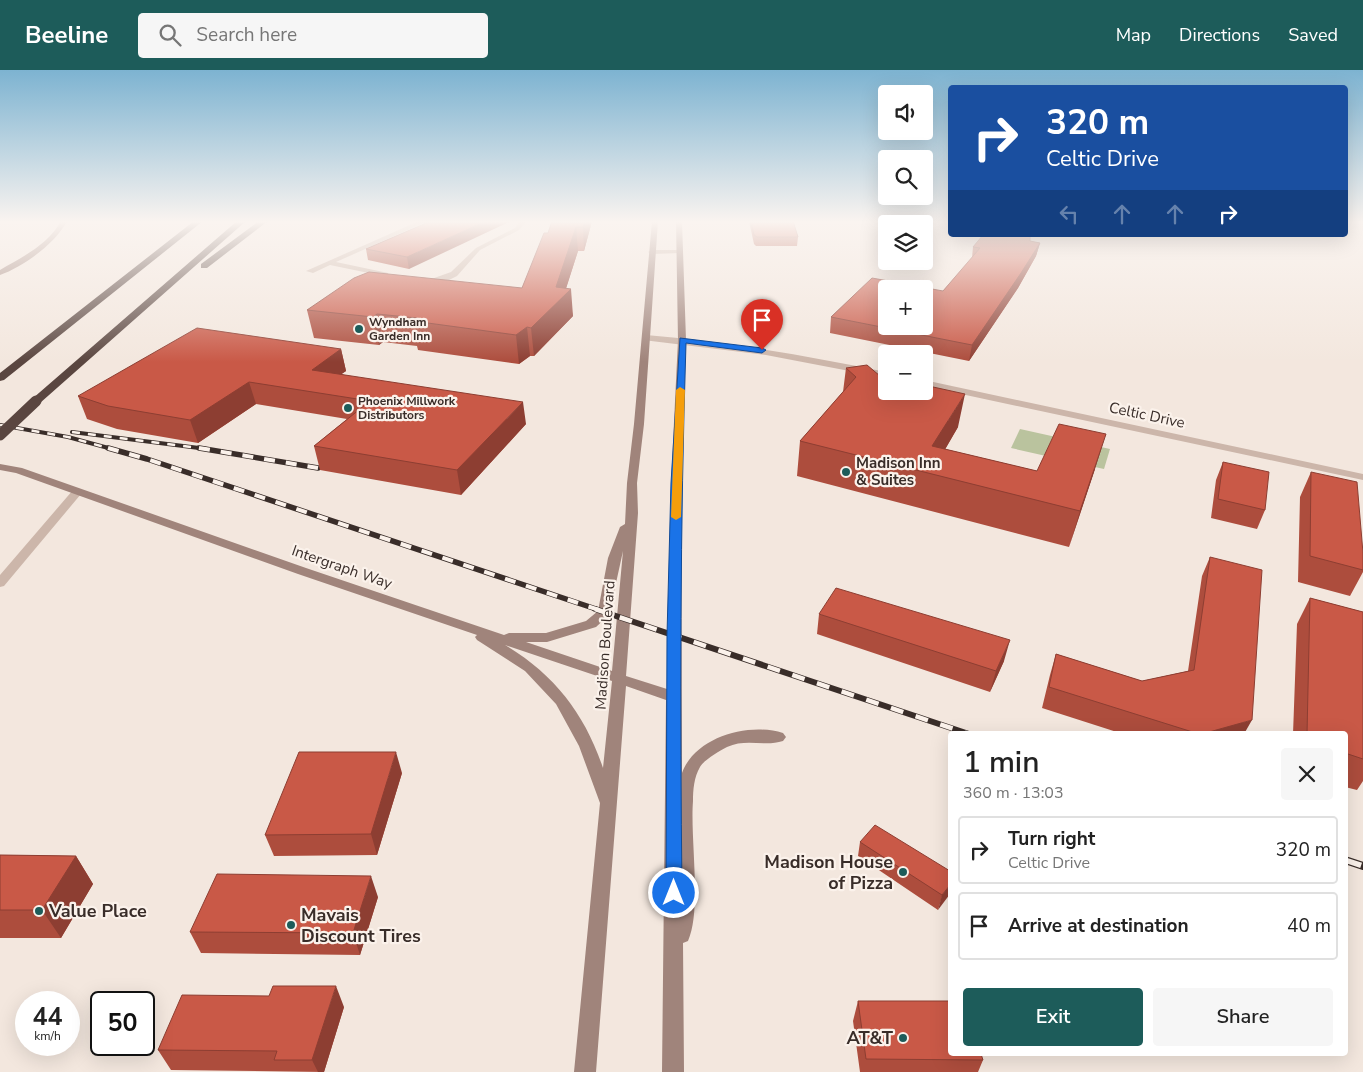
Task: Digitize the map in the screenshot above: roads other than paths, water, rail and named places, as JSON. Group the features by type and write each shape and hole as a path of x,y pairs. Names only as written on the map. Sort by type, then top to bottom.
{"highway":[{"path":"0,378 140,268"},
{"path":"0,435 189,268"},
{"path":"86,358 203,268"}],"main road":[{"name":"Madison Boulevard","path":"585,1072 619,678 632,513 632,483 639,424 651,268"},
{"path":"673,1072 676,492 682,340 680,268"},
{"name":"Intergraph Way","path":"0,467 18,470 674,697"},
{"path":"499,637 547,638 591,624 604,612 614,558 632,513"},
{"path":"466,626 535,672 557,694 577,722 588,745 608,804"},
{"path":"674,992 684,902 684,801 686,781 693,765 713,748 734,737 756,735 778,737"}],"street":[{"path":"310,272 319,268"},
{"path":"352,268 395,277"},
{"path":"415,281 430,282 444,279 454,274 460,268"},
{"path":"646,338 682,340 803,357 878,373"},
{"name":"Celtic Drive","path":"933,385 1363,477"},
{"path":"0,583 77,492"}],"railway":[{"path":"0,425 68,437 112,449"},
{"path":"72,432 207,449"},
{"path":"108,448 147,459 599,610"},
{"path":"199,448 318,468"},
{"path":"595,609 960,731"},
{"path":"1348,861 1363,866"}],"place":[{"name":"Wyndham Garden Inn","path":"359,329"},
{"name":"Phoenix Millwork Distributors","path":"348,408"},
{"name":"Madison Inn & Suites","path":"846,472"},
{"name":"Madison House of Pizza","path":"903,872"},
{"name":"Value Place","path":"39,911"},
{"name":"Mavais Discount Tires","path":"291,925"},
{"name":"AT&T","path":"903,1038"}]}
